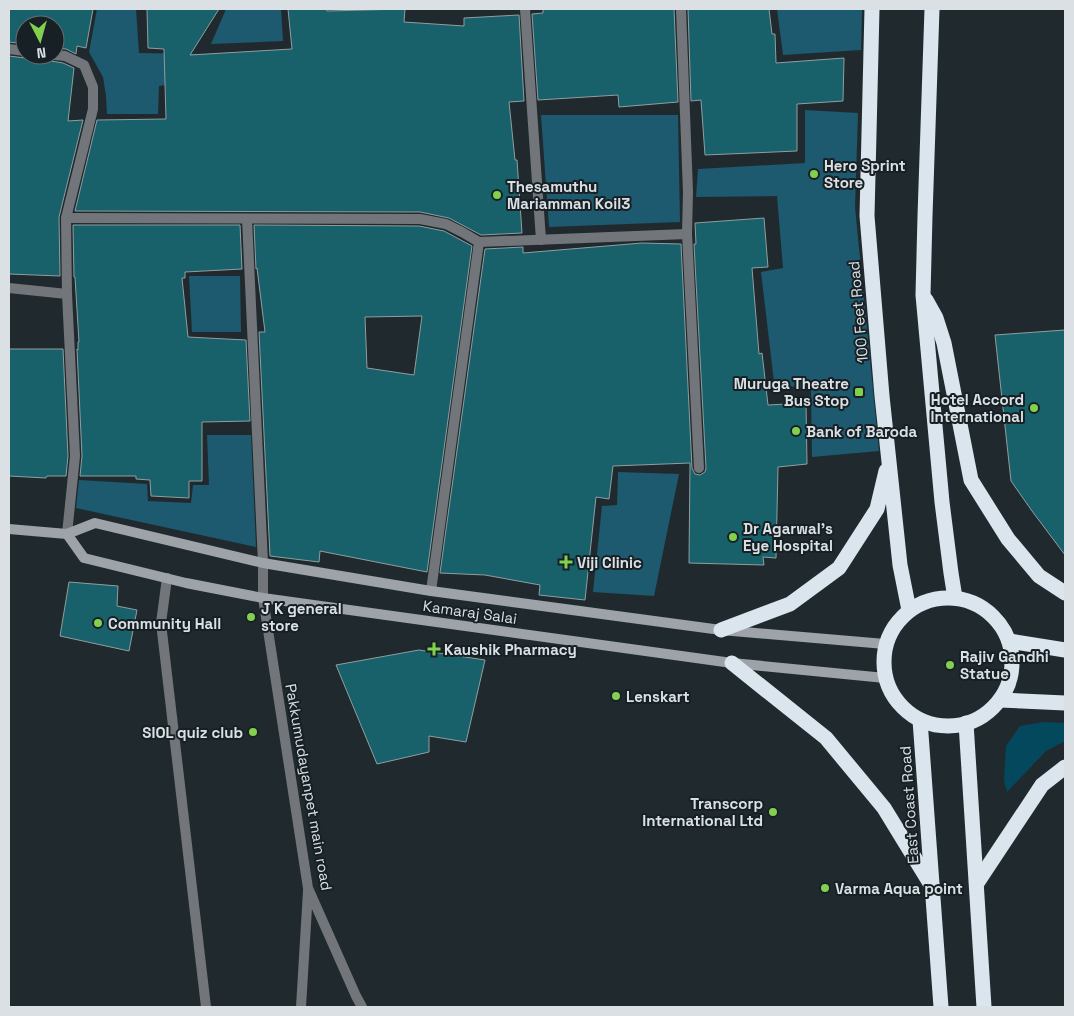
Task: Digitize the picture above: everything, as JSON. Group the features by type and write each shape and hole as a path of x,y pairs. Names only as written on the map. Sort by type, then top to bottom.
{"highway":[{"name":"100 Feet Road","path":"872,9 867,216 889,462 900,565 909,610"},
{"path":"932,9 923,295 942,502 950,573 955,598"},
{"path":"923,295 936,318 944,343 971,480 1008,540 1040,576 1065,593"},
{"path":"721,630 790,604 839,568 877,508 889,462"},
{"path":"939,598 955,598 972,602 988,611 1000,625 1009,640 1013,661 1009,682 1000,700 985,715 966,723 950,726 935,725 920,720 904,710 892,695 885,678 883,661 885,644 894,625 909,610 923,602 939,598"},
{"path":"1009,640 1065,650"},
{"path":"732,663 826,738 884,808 933,888"},
{"path":"1000,700 1065,703"},
{"name":"East Coast Road","path":"920,720 941,1007"},
{"path":"966,723 984,1007"},
{"path":"976,883 1042,785 1065,767"}],"main road":[{"name":"Kamaraj Salai","path":"9,529 67,534 94,523 263,563 431,591 721,630 885,644"},
{"name":"Kamaraj Salai","path":"67,534 84,558 186,583 262,598 732,663 885,678"}],"street":[{"path":"525,9 541,240"},
{"path":"681,9 688,192 687,234 699,468"},
{"path":"65,56 84,65 93,87 93,109 66,218 66,294 75,456 67,534"},
{"path":"66,218 420,219 446,224 479,242 687,234"},
{"name":"Pakkumudayanpet main road","path":"247,219 263,563 262,598 308,888 362,1007"},
{"path":"431,591 479,242"},
{"path":"9,288 66,294"},
{"path":"167,578 161,623 206,1007"},
{"path":"301,1007 308,888"}],"shaded area":[{"path":"97,9 136,9 139,53 203,54 219,77 159,86 158,114 107,114 103,77 89,52"},
{"path":"226,9 281,9 283,41 211,44"},
{"path":"777,9 862,9 861,50 783,55"},
{"path":"805,110 858,113 855,207 879,451 812,457 811,391 774,382 761,272 783,268 777,196 696,197 698,169 805,163"},
{"path":"541,115 678,115 680,222 549,227"},
{"path":"189,276 240,276 241,332 192,332"},
{"path":"207,435 251,435 256,547 76,508 79,480 147,484 148,501 191,503 193,485 209,485"},
{"path":"618,472 679,474 654,596 593,592 602,506 617,505"},
{"path":"1043,722 1065,723 1065,741 1046,751 1007,792 1004,780 1006,746 1020,726"}],"building":[{"path":"9,9 93,9 86,48 77,46 76,54 65,49 65,15 15,15 15,43 9,42"},
{"path":"147,9 219,9 190,55 292,49 288,9 326,9 327,11 405,9 404,22 464,26 464,18 519,15 524,101 509,102 515,160 517,160 522,233 481,235 449,218 420,212 75,211 97,120 166,119 164,49 148,48"},
{"path":"543,9 674,9 678,102 619,107 618,95 538,100 532,14 543,13"},
{"path":"688,9 769,9 772,34 775,34 776,63 844,58 843,101 797,104 797,151 705,155 701,100 691,101"},
{"path":"9,56 15,57 15,65 65,64 74,68 68,121 83,120 59,217 60,276 9,274"},
{"path":"764,218 768,267 752,268 759,354 762,353 768,405 806,403 807,464 778,467 776,558 763,557 764,565 689,563 690,463 613,466 609,499 596,497 585,600 539,595 540,585 485,575 440,573 485,249 523,247 523,253 642,243 681,244 692,468 695,474 700,475 705,472 706,468 694,244 696,244 695,223"},
{"path":"73,225 240,225 242,269 185,272 185,278 182,278 188,337 246,340 250,421 202,422 202,481 189,481 189,498 151,496 150,480 136,479 136,476 80,476 82,456 77,349 79,342 74,277"},
{"path":"254,225 419,226 444,231 472,246 427,572 320,551 319,562 270,556 259,332 265,332 256,269","holes":["422,316 414,375 367,368 365,317"]},
{"name":"Hotel Accord International","path":"1065,330 1065,555 1011,481 995,335"},
{"path":"9,349 63,349 68,456 66,476 47,476 46,478 9,476"},
{"name":"Community Hall","path":"69,582 118,586 117,606 137,610 129,651 60,636"},
{"path":"419,650 485,660 466,742 429,736 429,752 377,764 336,665"}],"place":[{"name":"Hero Sprint Store","path":"814,174"},
{"name":"Thesamuthu Mariamman Koil3","path":"497,195"},
{"name":"Muruga Theatre Bus Stop","path":"859,392"},
{"name":"Hotel Accord International","path":"1034,408"},
{"name":"Bank of Baroda","path":"796,431"},
{"name":"Dr Agarwal's Eye Hospital","path":"733,537"},
{"name":"Viji Clinic","path":"566,562"},
{"name":"J K general store","path":"251,617"},
{"name":"Community Hall","path":"98,623"},
{"name":"Kaushik Pharmacy","path":"434,649"},
{"name":"Rajiv Gandhi Statue","path":"950,665"},
{"name":"Lenskart","path":"616,696"},
{"name":"SIOL quiz club","path":"253,732"},
{"name":"Transcorp International Ltd","path":"773,812"},
{"name":"Varma Aqua point","path":"825,888"}]}
